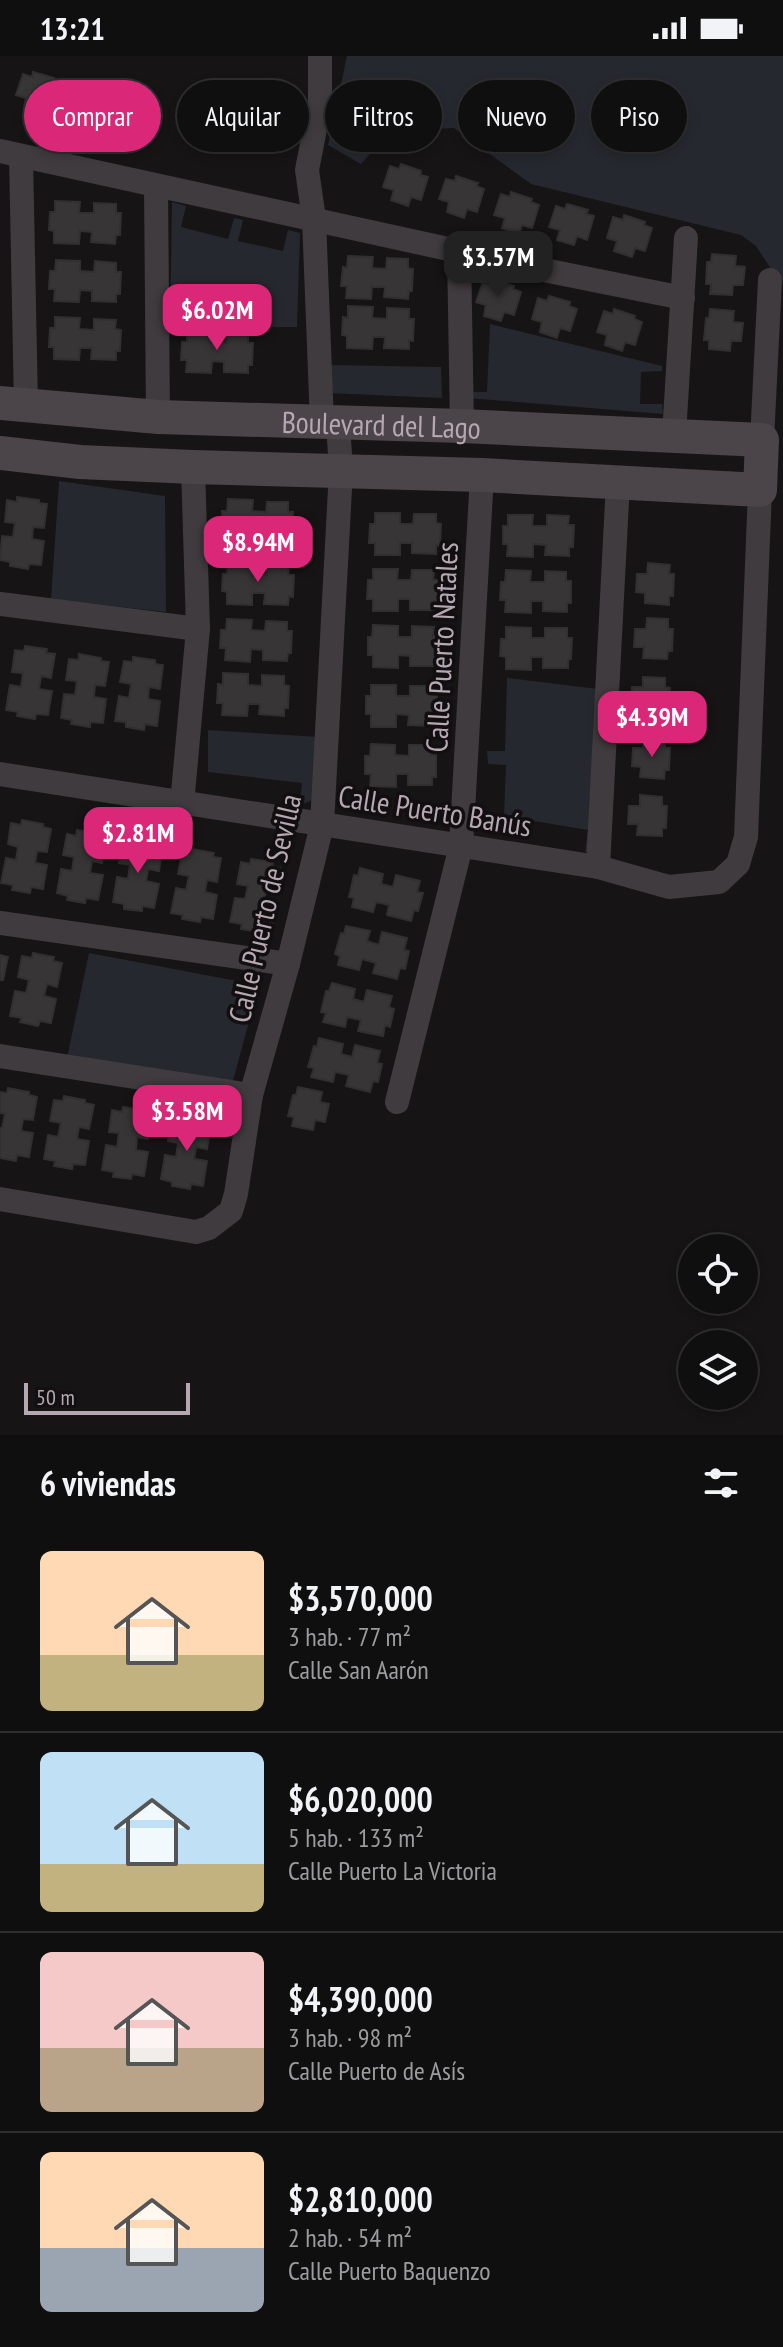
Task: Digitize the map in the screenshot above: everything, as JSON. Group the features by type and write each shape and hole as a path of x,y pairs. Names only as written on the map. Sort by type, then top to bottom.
{"street":[{"name":"Calle Puerto de Sevilla","path":"0,1199 196,1232 209,1228 231,1211 236,1194 251,1095 288,964 322,825 341,470 330,424 314,219 307,170 320,103 320,56"},
{"path":"13,404 10,154 683,298"},
{"path":"156,186 158,417"},
{"path":"674,435 686,238"},
{"path":"459,251 462,426"},
{"path":"760,490 770,280"},
{"name":"Boulevard del Lago","path":"13,404 158,417 462,426 762,440"},
{"name":"Boulevard del Lago","path":"0,453 80,462 482,475 760,490"},
{"path":"182,804 198,629 193,467"},
{"name":"Calle Puerto Natales","path":"397,1102 461,846 482,475"},
{"path":"598,867 618,482"},
{"name":"Calle Puerto Banús","path":"0,774 598,867 669,887 719,882 738,864 746,837 760,490"},
{"path":"0,604 198,629"},
{"path":"0,923 288,964"},
{"path":"0,1056 251,1095"}],"shaded area":[{"path":"347,56 783,56 783,280 776,277 756,246 741,235 531,184 487,152 575,152 575,80 458,80 458,131 442,129 442,80 342,80"},
{"path":"340,152 372,152 361,164"},
{"path":"172,202 186,206 181,227 228,239 234,218 243,220 238,241 283,251 288,230 300,233 297,327 170,328"},
{"path":"490,324 662,366 662,371 641,372 640,404 662,404 663,414 468,398 468,392 487,392"},
{"path":"330,365 441,367 442,398 328,393"},
{"path":"59,481 165,496 166,612 51,599"},
{"path":"507,678 598,689 595,853 585,852 588,830 504,816 506,765 488,764 487,751 505,751"},
{"path":"208,730 320,737 315,799 300,805 302,783 208,772"},
{"path":"89,953 259,985 231,1088 67,1058"}],"building":[{"path":"33,72 54,78 24,80 24,97 16,95 23,74 32,77"},
{"path":"401,164 428,177 421,200 411,197 408,206 391,200 394,190 383,187 390,166 399,169"},
{"path":"456,176 478,183 476,186 484,189 477,212 467,209 464,218 447,212 449,202 439,199 446,179 455,181"},
{"path":"511,192 532,199 531,202 539,205 532,228 522,225 519,234 502,228 505,218 494,215 501,194 510,197"},
{"path":"55,201 80,202 79,213 94,213 94,203 116,204 116,213 121,213 120,235 116,235 115,244 91,242 92,232 80,231 79,244 54,243 54,231 49,230 50,212 55,212"},
{"path":"567,204 588,210 586,214 594,216 587,240 577,236 574,245 557,240 560,230 549,227 556,206 565,209"},
{"path":"624,215 645,222 644,225 652,228 645,251 635,248 632,257 614,251 617,241 607,238 613,217 623,220"},
{"path":"712,254 736,256 735,266 745,267 743,285 733,285 732,295 710,294 711,284 706,284 707,262 711,262"},
{"path":"348,256 373,257 372,268 386,269 387,258 408,259 408,268 413,269 412,291 409,291 408,299 384,297 385,287 372,287 371,299 346,298 347,286 341,286"},
{"path":"56,260 80,261 80,271 94,272 95,261 116,263 116,272 121,272 120,294 116,294 116,302 92,301 92,291 80,290 79,302 54,301 55,289 49,289 50,271 55,271"},
{"path":"493,280 514,286 513,289 521,292 514,315 504,312 501,321 484,316 486,305 476,302 483,282 491,285"},
{"path":"549,296 570,302 569,306 577,309 570,331 560,328 557,338 540,332 542,322 532,319 538,298 547,301"},
{"path":"348,306 373,307 372,318 387,319 387,308 409,309 409,319 414,319 413,341 409,340 409,349 384,348 385,337 373,337 372,349 347,348 347,336 342,335 343,317 348,318"},
{"path":"614,309 635,316 634,319 642,322 635,345 625,342 622,351 605,345 607,335 597,332 604,311 613,314"},
{"path":"710,309 734,311 733,322 743,323 741,341 731,341 730,351 709,349 709,340 704,340"},
{"path":"55,317 80,318 79,329 94,330 94,319 116,320 115,329 121,330 120,351 116,351 116,360 91,359 92,348 80,348 79,360 54,359 54,347 49,347 50,328 55,328"},
{"path":"187,330 213,332 212,343 226,343 227,332 248,334 248,343 253,343 252,365 248,365 248,373 224,372 224,362 212,361 211,373 186,372 187,360 181,360 182,342 187,342"},
{"path":"17,497 47,504 44,528 33,527 32,539 44,541 41,565 29,564 28,569 10,566 10,562 0,560 2,536 13,537 15,523 5,522 7,500 17,502"},
{"path":"228,499 253,500 252,511 266,512 267,502 288,502 288,512 293,512 292,534 288,534 288,542 264,541 264,531 252,530 251,543 226,541 227,529 222,529 222,511 227,511"},
{"path":"375,513 400,513 400,524 413,524 414,514 436,514 436,523 441,524 440,546 436,545 436,554 412,553 412,543 400,543 400,555 375,555 375,543 369,543 370,524 375,524"},
{"path":"508,515 533,515 532,526 547,526 547,515 569,516 568,525 574,525 573,547 569,547 569,556 545,555 546,545 533,544 533,557 507,556 508,544 503,544 503,526 508,526"},
{"path":"228,562 253,563 253,574 267,575 267,564 289,565 288,575 294,575 293,597 289,596 288,605 264,604 265,593 252,593 252,605 227,604 227,592 222,591 223,574 227,574"},
{"path":"648,563 670,565 669,574 674,574 673,596 669,596 669,605 645,603 645,593 636,592 637,574 647,574"},
{"path":"373,569 398,569 397,580 411,580 412,570 434,570 433,580 439,580 438,602 434,601 434,610 410,610 410,599 398,599 398,611 373,611 373,599 367,599 368,580 373,580"},
{"path":"506,570 531,571 530,582 545,582 545,571 566,572 566,581 571,581 571,603 567,603 567,612 543,611 543,601 531,601 531,613 505,612 506,600 500,600 501,582 505,582"},
{"path":"647,618 668,619 668,629 673,629 672,651 668,651 667,659 643,658 644,647 634,647 635,629 646,629"},
{"path":"227,619 252,620 251,630 265,631 266,621 287,622 287,631 292,631 291,653 288,653 287,661 263,660 263,650 251,649 250,662 225,660 226,648 220,648 221,630 226,630"},
{"path":"373,625 398,626 398,637 412,637 412,626 434,627 433,636 439,636 438,658 435,658 434,666 410,666 410,656 398,655 398,668 373,667 373,655 368,655 368,637 372,637"},
{"path":"506,627 531,628 531,638 545,638 545,628 567,628 567,638 572,638 568,668 543,668 543,657 531,657 531,670 506,669 506,657 500,656 501,639 506,639"},
{"path":"25,646 47,649 46,653 55,654 51,678 41,676 39,689 52,691 48,715 36,714 35,719 17,716 18,712 6,710 10,685 21,687 23,673 12,672 15,650 24,651"},
{"path":"79,654 109,662 105,686 95,685 94,697 106,699 103,723 90,722 90,727 71,724 72,720 61,718 64,694 75,695 77,681 66,680 69,659 79,660"},
{"path":"133,657 155,660 155,664 163,665 160,689 149,687 148,699 160,701 157,726 145,724 144,730 126,727 126,722 115,721 119,696 129,698 131,684 120,682 124,661 133,662"},
{"path":"223,673 248,674 248,685 262,686 262,675 284,676 284,685 289,686 288,708 284,708 284,716 259,714 260,704 248,704 247,716 222,715 223,703 217,703 218,684 223,685"},
{"path":"643,677 665,678 665,687 670,688 664,718 640,716 640,706 631,705 632,687 643,687"},
{"path":"371,685 396,685 396,696 410,696 410,686 432,686 432,695 437,695 437,717 433,717 432,726 408,725 409,715 396,714 396,727 371,727 371,714 366,714 366,696 371,696"},
{"path":"644,738 665,739 665,748 670,748 669,770 665,770 664,779 640,777 641,767 632,766 633,748 643,748"},
{"path":"371,744 395,745 395,755 409,756 409,745 431,745 431,755 436,755 436,777 432,777 432,785 408,785 408,774 396,774 396,787 370,786 371,774 365,774 365,756 370,756"},
{"path":"640,795 662,797 662,806 667,806 666,828 662,828 662,836 637,835 638,824 628,824 629,806 640,806"},
{"path":"22,820 43,824 43,827 51,829 47,852 37,851 35,863 47,865 43,889 31,887 30,893 12,890 13,885 1,883 6,858 16,860 18,847 8,844 11,823 21,825"},
{"path":"77,830 99,834 98,838 107,839 102,863 92,861 90,873 103,875 98,900 86,898 85,903 67,900 68,896 57,893 61,869 72,871 74,857 63,855 67,834 76,836"},
{"path":"133,839 155,842 154,846 163,847 159,871 148,869 146,881 159,884 154,908 142,906 142,911 124,909 124,904 113,902 117,877 128,879 130,865 119,863 123,842 132,844"},
{"path":"192,849 214,853 213,857 221,858 217,882 207,880 205,892 217,895 213,919 201,917 200,922 182,919 183,915 171,913 176,888 186,890 189,876 178,874 182,853 191,854"},
{"path":"251,859 273,862 272,866 280,868 276,892 266,890 264,902 276,904 272,929 260,927 259,932 241,929 242,924 230,922 235,898 245,899 248,886 237,884 241,862 250,864"},
{"path":"360,868 383,874 381,884 393,887 396,875 420,881 417,892 423,893 418,911 414,910 411,921 387,915 389,905 376,902 373,912 352,907 354,898 349,897 354,875 358,876"},
{"path":"346,926 370,931 367,941 379,945 382,932 407,938 404,950 409,951 405,969 400,968 397,979 373,973 376,963 362,959 359,970 338,965 340,956 335,954"},
{"path":"33,953 54,957 53,961 62,963 57,987 47,984 44,996 56,999 51,1023 40,1021 38,1026 10,1016 15,991 26,993 29,980 18,977 22,956 32,958"},
{"path":"0,955 8,957 3,980 0,980"},
{"path":"332,983 355,989 353,999 364,1002 367,990 392,996 389,1007 394,1009 390,1027 385,1025 383,1036 358,1031 361,1020 347,1017 345,1027 323,1022 326,1013 321,1012 326,991"},
{"path":"319,1038 343,1044 341,1054 352,1057 355,1045 380,1051 377,1063 382,1064 378,1082 373,1081 370,1092 346,1086 349,1075 335,1072 333,1082 311,1077 314,1068 308,1067"},
{"path":"298,1087 322,1092 320,1102 329,1104 325,1122 315,1120 313,1130 292,1126 294,1117 288,1116"},
{"path":"8,1088 29,1092 29,1095 37,1097 33,1120 23,1119 21,1131 33,1133 29,1157 17,1155 16,1161 0,1158 0,1128 5,1114 0,1113 0,1092 7,1093"},
{"path":"64,1096 94,1105 89,1129 79,1127 77,1139 89,1141 85,1165 73,1164 72,1169 54,1166 55,1161 44,1159 48,1135 58,1137 61,1123 50,1121 54,1100 63,1101"},
{"path":"123,1107 144,1110 144,1114 152,1115 148,1139 137,1137 136,1150 148,1152 144,1176 132,1174 131,1179 113,1177 114,1172 102,1170 106,1145 117,1147 119,1133 109,1132 112,1110 122,1112"},
{"path":"181,1116 203,1120 202,1124 211,1125 207,1149 196,1147 194,1159 207,1161 203,1186 191,1184 190,1189 172,1186 172,1182 161,1179 165,1155 176,1157 178,1143 168,1141 171,1120 181,1121"}]}
